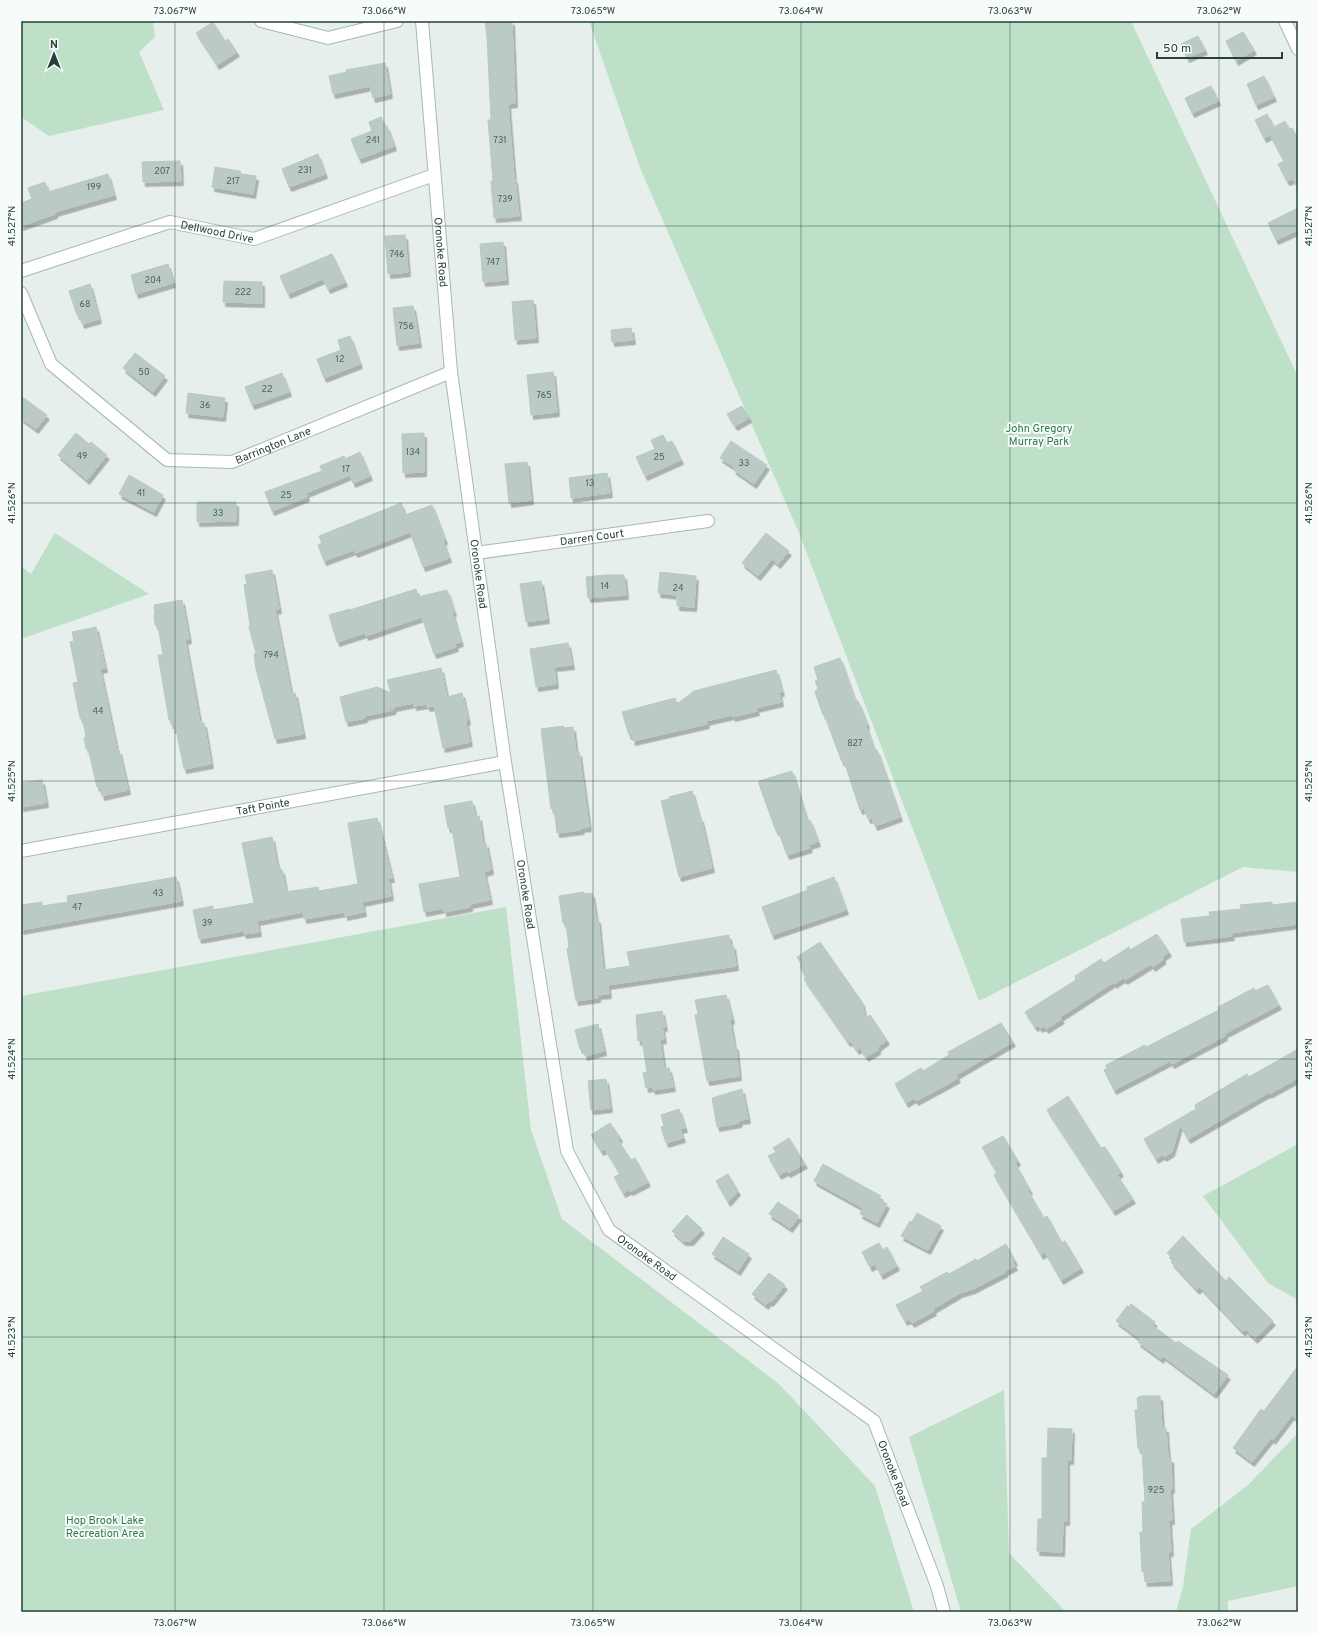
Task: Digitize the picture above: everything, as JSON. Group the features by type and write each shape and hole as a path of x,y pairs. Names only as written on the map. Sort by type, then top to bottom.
{"street":[{"path":"261,21 328,38 397,21"},
{"name":"Oronoke Road","path":"422,21 451,372 505,762 567,1151 609,1230 874,1421 937,1586 944,1612"},
{"path":"1286,21 1298,49"},
{"name":"Dellwood Drive","path":"21,271 170,222 254,239 434,175"},
{"name":"Barrington Lane","path":"21,293 51,364 167,460 232,462 451,372"},
{"name":"Darren Court","path":"476,553 708,521"},
{"name":"Taft Pointe","path":"21,851 505,762"}],"green space":[{"path":"21,21 153,21 155,37 139,52 164,110 49,136 21,117"},
{"name":"John Gregory Murray Park","path":"589,21 1131,21 1298,377 1298,872 1243,867 979,1001 799,533 640,168"},
{"path":"55,533 149,594 21,639 21,566 31,574"},
{"name":"Hop Brook Lake Recreation Area","path":"506,907 531,1130 562,1219 779,1384 875,1486 914,1612 21,1612 21,996"},
{"path":"1298,1144 1298,1300 1268,1283 1203,1196"},
{"path":"1004,1390 1009,1553 1066,1612 961,1612 909,1437"},
{"path":"1298,1433 1298,1586 1228,1601 1228,1612 1176,1612 1183,1587 1191,1529 1248,1485"}],"building":[{"path":"485,21 512,21 515,103 508,104 514,179 519,216 494,218 491,181 493,181 488,120 491,120"},
{"path":"213,22 225,41 228,39 237,52 217,65 196,33"},
{"path":"1243,32 1254,50 1236,61 1226,41"},
{"path":"1198,36 1205,50 1187,58 1181,44"},
{"path":"385,63 390,94 373,98 370,86 333,94 329,76 347,72 346,70"},
{"path":"1264,76 1274,97 1256,105 1247,84"},
{"path":"1211,86 1218,101 1192,113 1185,98"},
{"path":"1267,114 1274,127 1285,121 1289,129 1292,128 1298,139 1298,189 1293,179 1287,181 1278,164 1284,161 1270,135 1264,138 1255,120"},
{"path":"381,117 385,127 387,126 394,146 359,159 351,139 372,131 369,122"},
{"path":"318,154 325,174 289,187 282,169"},
{"path":"180,161 181,181 143,182 142,162"},
{"path":"215,167 240,171 241,174 256,176 253,194 212,187"},
{"path":"108,174 114,195 55,212 55,214 21,226 21,203 32,199 28,188 45,182 48,192"},
{"path":"1298,208 1298,230 1276,240 1268,223"},
{"path":"405,235 408,272 388,274 385,236"},
{"path":"503,242 506,280 483,282 480,244"},
{"path":"332,254 345,282 328,289 323,279 288,294 280,276"},
{"path":"168,264 173,283 136,294 131,275"},
{"path":"224,281 262,282 262,303 223,302"},
{"path":"90,284 99,319 82,324 80,317 77,315 69,291"},
{"path":"533,300 536,338 515,340 512,302"},
{"path":"413,306 419,343 397,346 393,308"},
{"path":"631,328 633,340 612,342 611,330"},
{"path":"350,336 360,364 324,378 317,359 341,350 338,340"},
{"path":"135,353 165,376 153,392 123,368"},
{"path":"553,372 557,412 531,415 527,375"},
{"path":"282,373 289,392 252,405 245,387"},
{"path":"188,393 225,398 223,417 186,413"},
{"path":"21,396 47,415 36,429 21,418"},
{"path":"742,406 749,418 735,426 727,414"},
{"path":"76,433 89,444 91,442 107,455 87,480 58,455"},
{"path":"424,433 424,472 403,473 402,434"},
{"path":"663,435 667,443 672,441 681,460 645,476 636,457 655,449 651,440"},
{"path":"731,441 767,465 754,484 734,470 734,467 720,458"},
{"path":"360,452 370,476 353,483 350,475 306,493 307,497 272,511 265,492 322,471 320,466 344,456 345,459"},
{"path":"527,462 531,500 509,503 505,464"},
{"path":"607,473 610,493 571,498 569,478"},
{"path":"129,475 163,495 154,512 119,494"},
{"path":"197,502 236,502 236,521 197,522"},
{"path":"401,503 405,515 432,505 445,540 443,541 449,558 423,567 410,532 355,553 354,550 324,561 318,545 322,543 319,536"},
{"path":"766,533 789,551 778,564 772,559 758,576 742,563"},
{"path":"272,570 279,609 275,610 291,693 295,693 303,734 275,739 256,669 254,655 256,653 249,627 250,625 244,585 247,584 245,575"},
{"path":"660,572 696,576 694,607 677,606 677,595 658,593"},
{"path":"624,575 626,595 588,598 586,577"},
{"path":"541,581 547,619 526,622 520,584"},
{"path":"416,589 418,597 447,590 461,642 455,644 456,647 434,654 422,617 366,636 365,633 337,642 329,615 350,610"},
{"path":"182,600 189,639 185,640 200,723 204,723 211,764 184,769 176,729 173,729 172,721 169,720 158,655 163,655 158,626 155,625 154,615 154,605"},
{"path":"96,627 105,668 100,669 117,751 119,750 128,790 102,796 100,787 97,787 88,748 86,749 84,738 86,737 83,721 80,718 73,683 78,682 70,642 74,641 72,632"},
{"path":"568,643 572,665 554,667 556,684 536,687 530,649"},
{"path":"840,658 856,702 858,701 867,724 866,726 874,749 877,750 900,817 875,826 872,818 868,819 864,808 860,810 844,761 842,762 815,692 818,688 815,681 818,680 814,667"},
{"path":"441,668 447,697 462,693 468,720 466,722 470,742 443,748 434,706 427,707 427,704 414,706 414,703 394,707 393,710 346,722 340,697 377,687 391,693 387,680"},
{"path":"776,670 782,692 779,692 781,702 756,708 757,711 733,717 732,715 706,721 707,724 633,741 632,734 629,735 622,712 675,698 677,704 694,691"},
{"path":"563,726 565,728 573,727 576,753 579,752 589,827 582,828 581,830 557,833 554,808 551,809 541,729"},
{"path":"792,771 807,821 810,820 818,842 809,845 810,848 787,855 778,830 776,831 759,781"},
{"path":"42,780 46,803 21,807 21,783"},
{"path":"692,791 699,817 701,818 712,868 679,877 661,801 670,799 669,797"},
{"path":"472,801 475,817 479,816 483,844 486,843 491,870 484,872 490,900 470,904 470,907 444,912 444,908 424,912 419,884 460,877 452,828 448,828 444,806"},
{"path":"377,818 392,878 388,878 391,896 362,902 364,912 345,916 345,912 304,919 303,912 257,921 259,932 244,934 243,931 199,939 193,910 213,906 213,910 254,903 242,843 272,837 277,865 282,870 286,892 318,887 319,891 358,884 348,823"},
{"path":"176,877 181,901 21,930 21,905 42,902 42,906 68,902 67,896"},
{"path":"834,877 846,910 772,935 762,907 808,890 807,887"},
{"path":"584,892 584,894 592,893 596,918 598,919 603,970 630,966 627,952 729,935 730,944 733,945 736,966 608,985 609,994 598,995 598,998 576,1001 567,949 569,947 566,924 563,923 559,896"},
{"path":"1272,902 1272,905 1298,902 1298,924 1231,933 1232,936 1184,942 1181,919 1210,916 1209,912 1241,909 1240,905"},
{"path":"1157,934 1169,952 1162,957 1164,959 1153,967 1151,964 1125,980 1123,978 1114,984 1114,982 1060,1017 1062,1019 1046,1029 1044,1026 1040,1028 1038,1025 1035,1027 1025,1012 1076,980 1075,976 1101,959 1104,963 1129,947 1130,950"},
{"path":"820,942 862,1002 865,1018 870,1015 887,1040 878,1047 878,1050 866,1057 860,1048 857,1050 850,1041 848,1042 804,979 806,977 800,967 802,965 797,957"},
{"path":"1268,985 1279,1005 1172,1064 1170,1061 1114,1090 1104,1070 1107,1068 1106,1065 1145,1045 1146,1047 1219,1010 1218,1007 1254,988 1255,991"},
{"path":"726,995 732,1019 730,1021 734,1045 736,1046 739,1076 707,1081 695,1015 698,1014 695,1000"},
{"path":"662,1011 665,1027 662,1027 664,1039 660,1040 664,1069 669,1068 673,1087 653,1090 652,1087 646,1088 643,1073 647,1072 642,1040 638,1041 636,1015"},
{"path":"1001,1023 1013,1042 956,1075 958,1078 944,1086 916,1101 914,1098 906,1103 895,1084 921,1068 923,1071 949,1055 948,1052"},
{"path":"598,1024 604,1051 585,1056 583,1049 580,1049 575,1030"},
{"path":"1298,1049 1298,1078 1269,1094 1268,1093 1188,1139 1180,1125 1172,1152 1164,1157 1162,1155 1156,1159 1144,1139 1196,1109 1195,1105 1247,1074 1249,1077"},
{"path":"606,1079 610,1108 591,1110 588,1081"},
{"path":"742,1089 748,1119 740,1120 739,1123 717,1127 712,1098"},
{"path":"1068,1096 1101,1148 1105,1147 1121,1172 1117,1175 1133,1199 1113,1211 1047,1110"},
{"path":"679,1109 685,1128 680,1129 683,1138 666,1143 661,1127 664,1126 661,1115"},
{"path":"610,1123 620,1137 618,1140 631,1160 635,1158 648,1182 631,1191 629,1190 623,1193 614,1177 620,1174 605,1149 601,1151 591,1135"},
{"path":"1003,1136 1018,1161 1015,1163 1030,1190 1028,1191 1044,1218 1047,1216 1062,1243 1065,1241 1081,1268 1061,1280 1045,1252 1041,1255 994,1175 997,1173 982,1147"},
{"path":"789,1138 805,1164 788,1173 786,1171 779,1175 768,1156 776,1152 773,1148"},
{"path":"823,1164 881,1196 879,1199 887,1204 877,1223 860,1214 863,1208 814,1181"},
{"path":"728,1174 738,1191 728,1202 716,1181"},
{"path":"778,1202 799,1216 790,1228 769,1214"},
{"path":"917,1213 941,1226 928,1250 901,1236"},
{"path":"687,1215 702,1229 691,1241 683,1241 672,1231"},
{"path":"1183,1236 1226,1281 1229,1277 1273,1321 1255,1339 1245,1329 1243,1332 1200,1287 1197,1290 1171,1262 1174,1259 1167,1253"},
{"path":"723,1237 749,1254 738,1271 712,1254"},
{"path":"879,1243 883,1250 887,1247 897,1266 881,1275 875,1264 870,1267 862,1252"},
{"path":"1006,1244 1015,1261 1013,1262 1015,1266 973,1289 960,1293 933,1309 934,1311 912,1323 909,1319 905,1321 896,1305 923,1291 920,1287 947,1272 949,1274 976,1259 977,1261"},
{"path":"769,1273 785,1285 771,1302 769,1301 766,1305 752,1294"},
{"path":"1131,1304 1155,1322 1152,1325 1176,1343 1178,1341 1228,1375 1214,1394 1163,1356 1161,1359 1138,1342 1140,1339 1116,1321 1127,1306 1129,1307"},
{"path":"1298,1366 1298,1420 1292,1415 1273,1440 1271,1438 1252,1462 1233,1448 1261,1409 1264,1411"},
{"path":"1141,1396 1160,1396 1162,1428 1166,1428 1168,1459 1171,1458 1172,1489 1170,1489 1172,1520 1169,1520 1171,1552 1168,1552 1170,1581 1145,1582 1144,1571 1142,1572 1140,1532 1143,1532 1142,1502 1145,1502 1142,1449 1138,1449 1135,1410 1138,1410 1137,1398"},
{"path":"1048,1428 1072,1429 1071,1460 1067,1460 1067,1521 1063,1521 1062,1552 1037,1551 1038,1519 1042,1519 1042,1458 1047,1458"}]}
